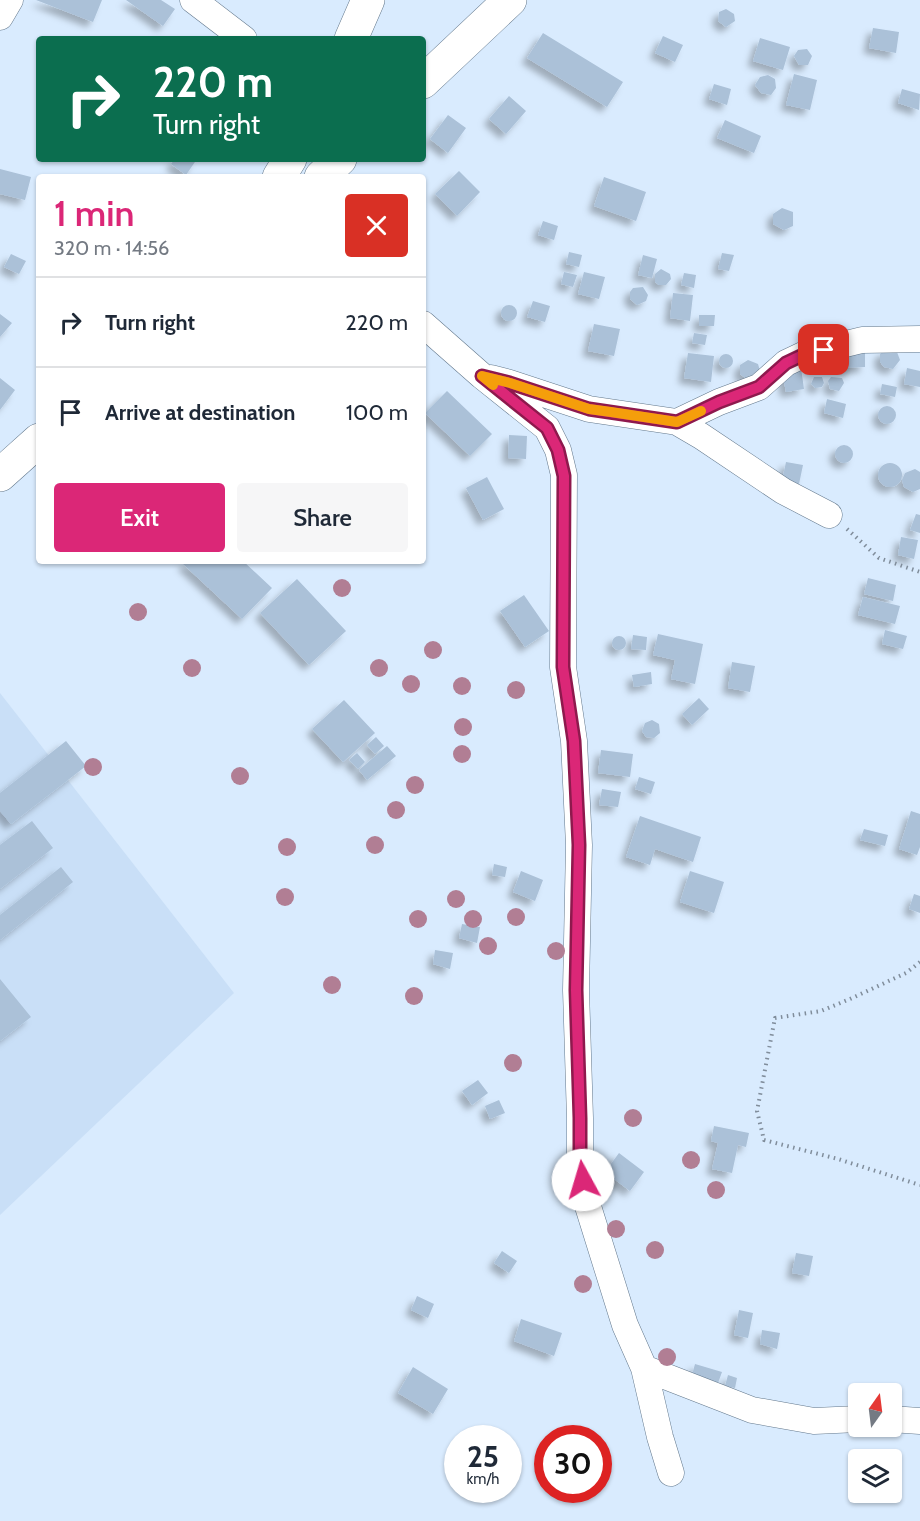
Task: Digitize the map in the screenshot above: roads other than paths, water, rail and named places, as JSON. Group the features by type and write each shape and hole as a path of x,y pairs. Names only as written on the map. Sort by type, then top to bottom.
{"main road":[{"path":"352,36 368,0"},
{"path":"426,79 510,0"},
{"path":"324,174 337,162"},
{"path":"0,476 36,443"}],"street":[{"path":"0,17 10,0"},
{"path":"193,0 240,36"},
{"path":"426,327 482,376 547,428 558,450 564,476 563,667 574,741 579,845 576,990 580,1161 586,1200 625,1325 644,1368 671,1473"},
{"path":"677,422 719,402 759,387 786,363 805,354 862,340 920,339"},
{"path":"482,376 589,409 677,422 783,491 829,515"},
{"path":"644,1368 752,1410 814,1421 848,1419"},
{"path":"902,1420 920,1421"}]}
